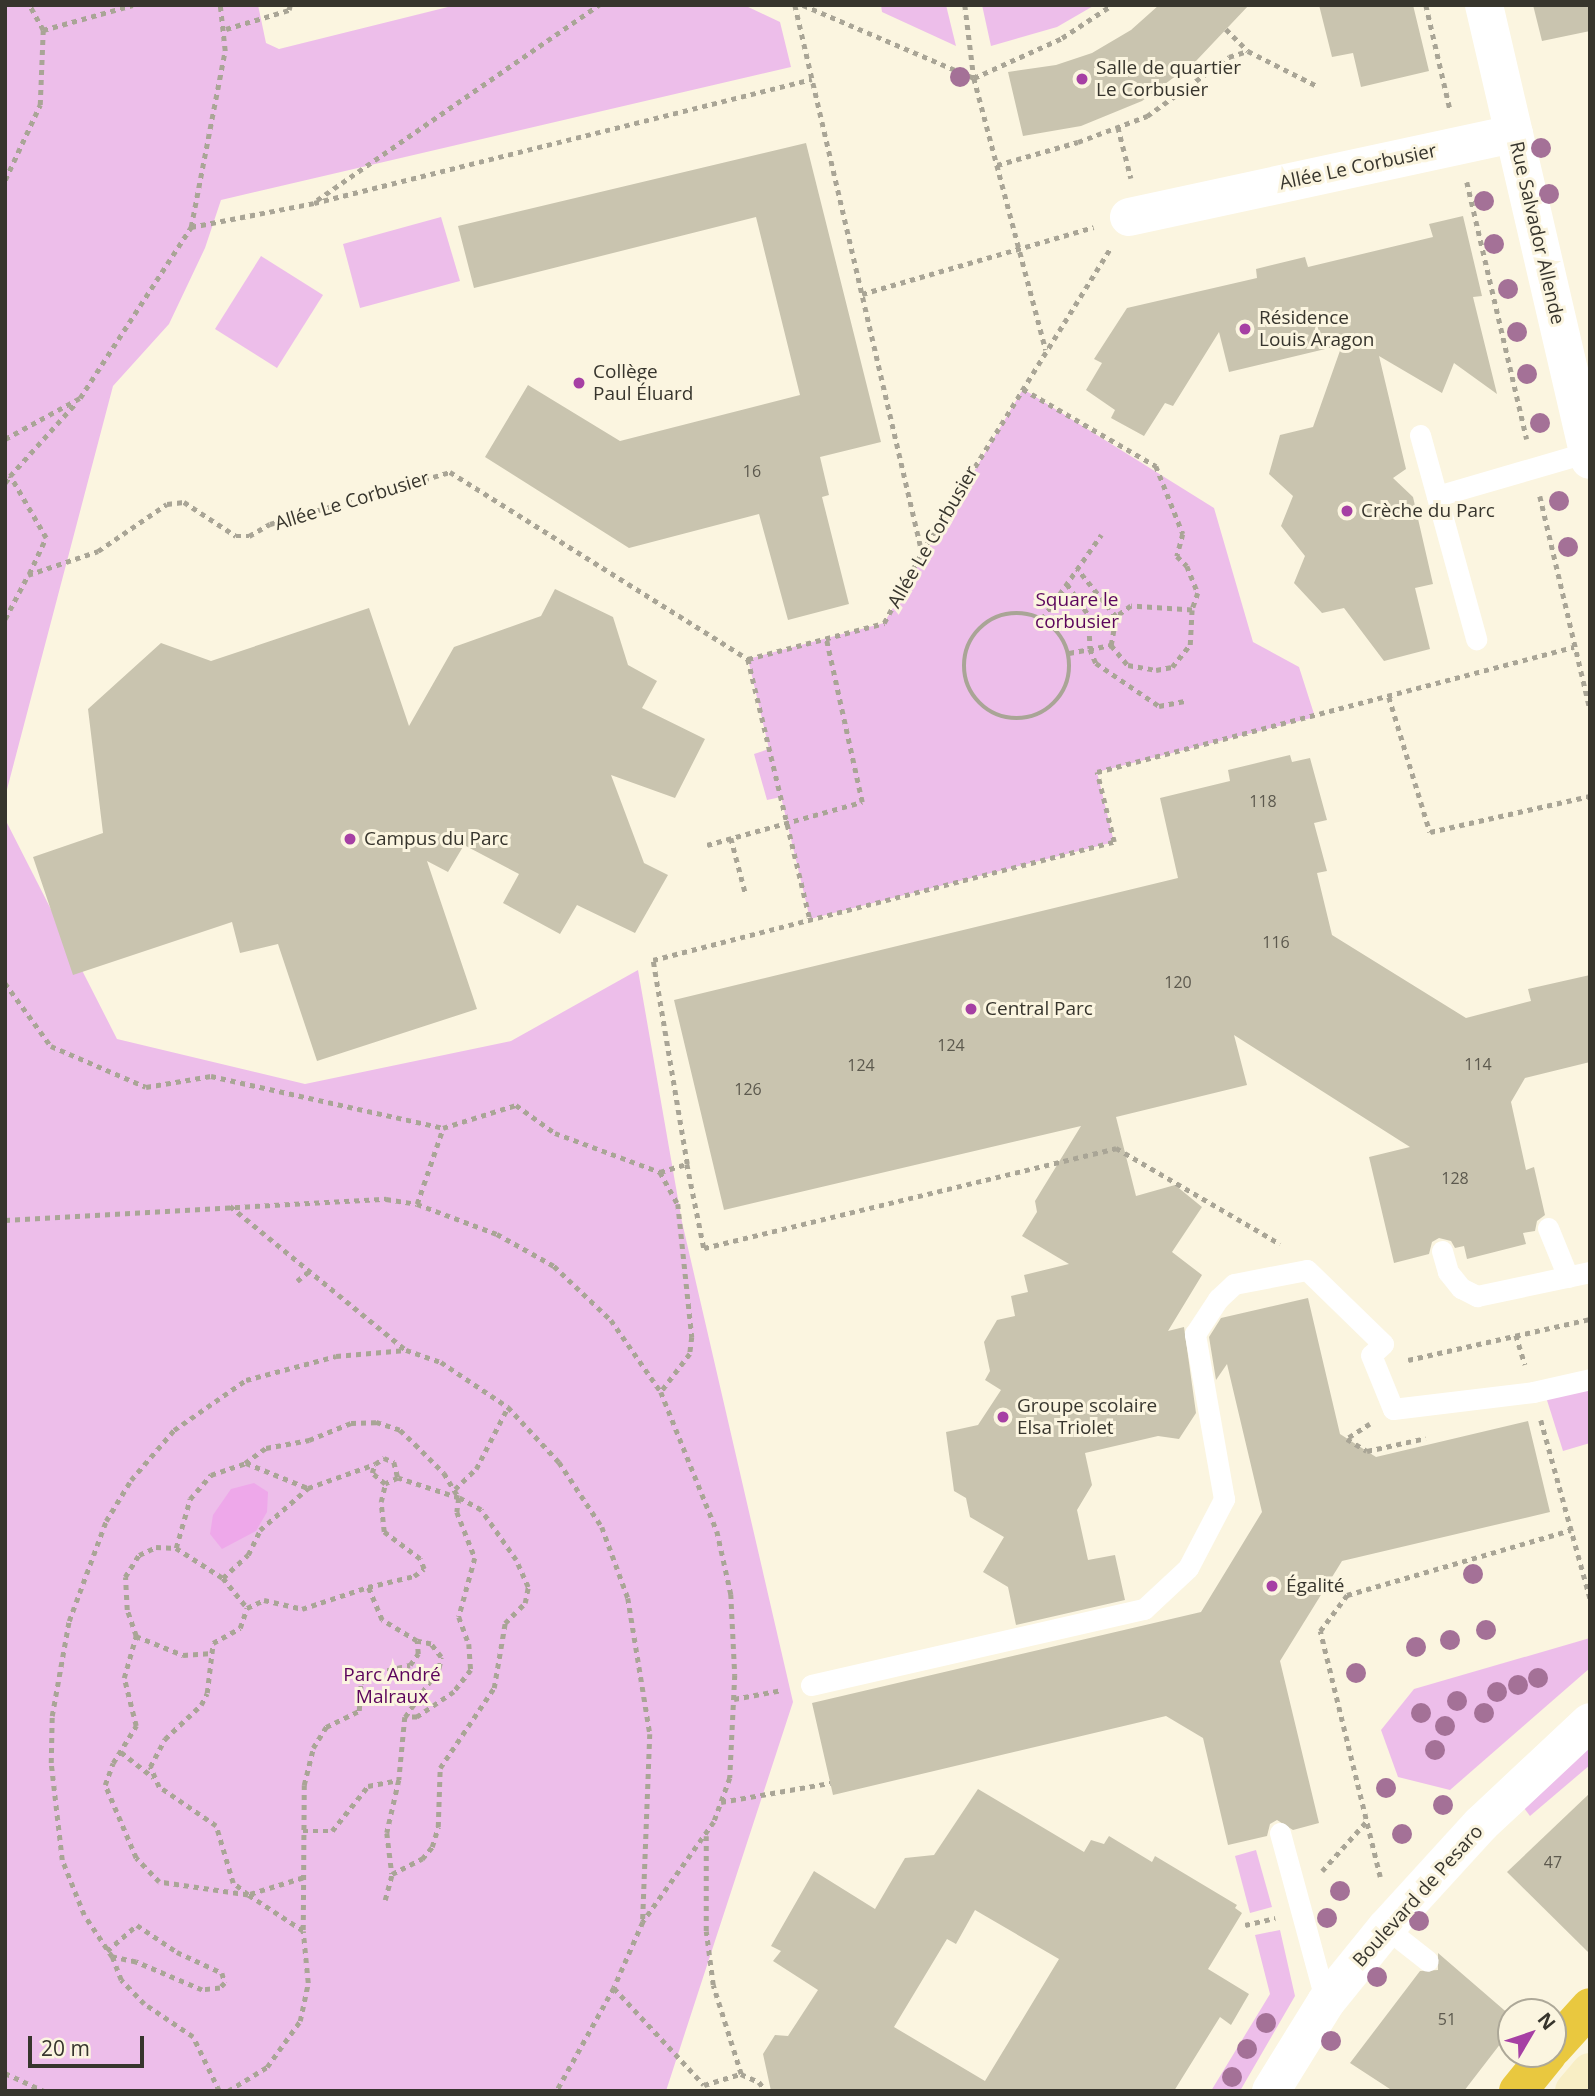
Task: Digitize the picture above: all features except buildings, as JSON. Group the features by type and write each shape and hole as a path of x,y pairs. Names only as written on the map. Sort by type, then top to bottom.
{"highway":[{"path":"1567,2032 1590,2007"},
{"path":"1518,2091 1537,2068"}],"main road":[{"path":"1574,2091 1590,2072"}],"street":[{"name":"Rue Salvador Allende","path":"1484,5 1589,456"},
{"name":"Allée Le Corbusier","path":"1129,217 1514,134"},
{"name":"Boulevard de Pesaro","path":"1271,2091 1326,2002 1386,1928 1481,1824 1590,1722"}],"lane":[{"path":"1420,435 1476,639"},
{"path":"1437,496 1533,468 1589,456"},
{"path":"1548,1228 1568,1277"},
{"path":"1442,1251 1448,1272 1461,1288 1477,1296 1590,1272"},
{"path":"811,1685 1144,1609 1188,1568 1224,1499 1195,1334 1218,1299 1234,1284 1307,1270 1383,1343 1371,1355 1393,1409 1533,1392 1590,1379"},
{"path":"1280,1833 1326,2002"},
{"path":"1386,1928 1427,1961"}],"path":[{"path":"5,180 40,105 43,30 29,5"},
{"path":"43,30 133,5"},
{"path":"5,483 80,398 191,227 206,163 226,29 220,5"},
{"path":"226,29 289,10 290,5"},
{"path":"314,203 599,5"},
{"path":"795,5 922,552"},
{"path":"803,5 974,78 1062,38 1112,5"},
{"path":"965,5 974,78 1046,351"},
{"path":"1426,5 1590,709"},
{"path":"1226,29 1248,51 1317,86"},
{"path":"997,165 1147,116 1228,57 1248,51"},
{"path":"191,227 314,203 812,79"},
{"path":"862,294 1129,217 1137,202 1118,127"},
{"name":"Allée Le Corbusier","path":"28,575 98,551 167,504 184,502 236,536 249,536 270,524 450,472 748,659 884,623 922,552 1129,217"},
{"path":"1023,389 1156,466 1183,534 1177,556 1198,593 1192,610 1190,645 1172,667 1156,670 1128,665 1111,645"},
{"path":"5,439 80,398"},
{"path":"5,619 46,538 10,476"},
{"path":"1042,619 1101,535"},
{"path":"1077,569 1116,617"},
{"path":"1067,584 1089,617 1092,658 1110,677 1159,706 1185,701"},
{"path":"1111,645 1116,617 1131,606 1192,610"},
{"path":"1022,612 1042,619 1059,633 1069,653 1067,684 1051,708 1037,716 1003,718 988,712 969,690 963,660 978,629 1004,614 1022,612"},
{"path":"707,845 862,802 826,638"},
{"path":"1069,653 1111,645"},
{"path":"1291,1251 1116,1148 704,1248 653,960 1114,842 1097,772 1574,647"},
{"path":"748,659 810,919"},
{"path":"1389,697 1430,832 1590,796"},
{"path":"731,838 746,895"},
{"path":"5,983 51,1046 146,1087 211,1076 443,1128 516,1105 555,1133 660,1172 687,1164"},
{"path":"417,1204 443,1128"},
{"path":"660,1172 678,1204 692,1336 690,1354 661,1392"},
{"path":"5,1220 386,1199 417,1204 497,1234 554,1266 611,1320 661,1392 717,1531 731,1594 734,1699 730,1777 706,1836 643,1922 614,1988 557,2091"},
{"path":"229,1206 406,1350 441,1362 508,1407 583,1494 602,1527 628,1598 650,1734 643,1922"},
{"path":"297,1281 307,1272"},
{"path":"1399,1362 1590,1319"},
{"path":"219,2091 193,2037 130,1993 112,1957 84,1915 62,1860 51,1763 52,1716 65,1641 86,1566 106,1521 131,1480 174,1430 246,1380 336,1356 406,1350"},
{"path":"1533,1392 1590,1598"},
{"path":"454,1489 476,1469 508,1407"},
{"path":"176,1548 182,1517 201,1485 222,1469 245,1463 266,1448 321,1436 351,1423 376,1422 400,1430 454,1489 459,1498 457,1511 475,1558 459,1617 471,1651 471,1670 454,1692 417,1717 405,1717"},
{"path":"1347,1439 1367,1451"},
{"path":"223,1578 248,1555 260,1530 308,1488 375,1464 384,1458 394,1462 398,1478"},
{"path":"245,1463 308,1488"},
{"path":"375,1464 372,1473 385,1484"},
{"path":"385,1484 398,1478 459,1498 481,1510 525,1574 525,1603 505,1623 494,1688 440,1768 438,1827 432,1847 422,1859 392,1874"},
{"path":"155,1780 150,1767 158,1751 194,1715 207,1693 209,1653 218,1638 240,1628 247,1608 264,1600 302,1609 368,1587 414,1576 424,1569 420,1559 384,1532 381,1502 385,1484"},
{"path":"1383,1888 1320,1632 1347,1595 1571,1530"},
{"path":"247,1608 223,1578 176,1548 156,1547 131,1564 124,1591 136,1636 124,1678 136,1726 107,1777 106,1795 143,1870 159,1882 248,1895 303,1878"},
{"path":"368,1587 382,1620 417,1641 431,1644 440,1657 439,1668 405,1717 400,1780 387,1833 392,1874 385,1900"},
{"path":"136,1636 183,1655 209,1653"},
{"path":"228,2091 267,2067 300,2021 308,1983 303,1931 304,1786 318,1736 326,1727 359,1711 361,1683 368,1675 410,1665 418,1654 417,1641"},
{"path":"734,1699 811,1685"},
{"path":"121,1752 175,1800 216,1826 233,1883 303,1931"},
{"path":"303,1831 332,1831 368,1786 400,1780"},
{"path":"721,1802 830,1783"},
{"path":"1245,1925 1283,1916 1366,1822"},
{"path":"706,1836 706,1931 713,1985 741,2074"},
{"path":"107,1951 137,1925 177,1952 222,1973 225,1983 220,1988 202,1990 136,1962 112,1957"},
{"path":"614,1988 704,2085 741,2074 759,2081 766,2091"},
{"path":"5,2073 44,2091"}],"green space":[{"path":"5,5 258,5 266,43 279,49 456,5 744,5 780,22 791,67 221,200 205,248 169,324 113,386 5,797"},
{"path":"881,5 946,5 956,46 882,12"},
{"path":"982,5 1095,5 1057,27 991,46"},
{"path":"441,217 460,281 360,308 343,244"},
{"path":"261,256 323,295 277,368 215,329"},
{"name":"Square le corbusier","path":"1023,389 1214,508 1253,642 1299,667 1315,717 1097,772 1114,842 810,919 781,797 767,800 754,754 769,749 748,659 884,623"},
{"name":"Parc André Malraux","path":"5,819 117,1039 305,1084 511,1041 638,970 682,1222 793,1702 666,2091 5,2091"},
{"path":"1590,1384 1590,1443 1563,1451 1546,1397"},
{"path":"1590,1638 1590,1668 1450,1790 1398,1777 1381,1730 1414,1689"},
{"path":"1590,1746 1590,1765 1530,1816 1521,1804"},
{"path":"1256,1850 1272,1907 1250,1913 1235,1856"},
{"path":"1280,1930 1295,1996 1240,2091 1211,2091 1270,1994 1255,1935"}],"shaded area":[{"path":"254,1483 268,1492 267,1512 256,1531 222,1549 210,1534 213,1515 231,1489"}],"place":[{"name":"Salle de quartier Le Corbusier","path":"1082,79"},
{"name":"Résidence Louis Aragon","path":"1245,329"},
{"name":"Collège Paul Éluard","path":"579,383"},
{"name":"Crèche du Parc","path":"1347,511"},
{"name":"Campus du Parc","path":"350,839"},
{"name":"Central Parc","path":"971,1009"},
{"name":"Groupe scolaire Elsa Triolet","path":"1003,1417"},
{"name":"Égalité","path":"1272,1586"}]}
